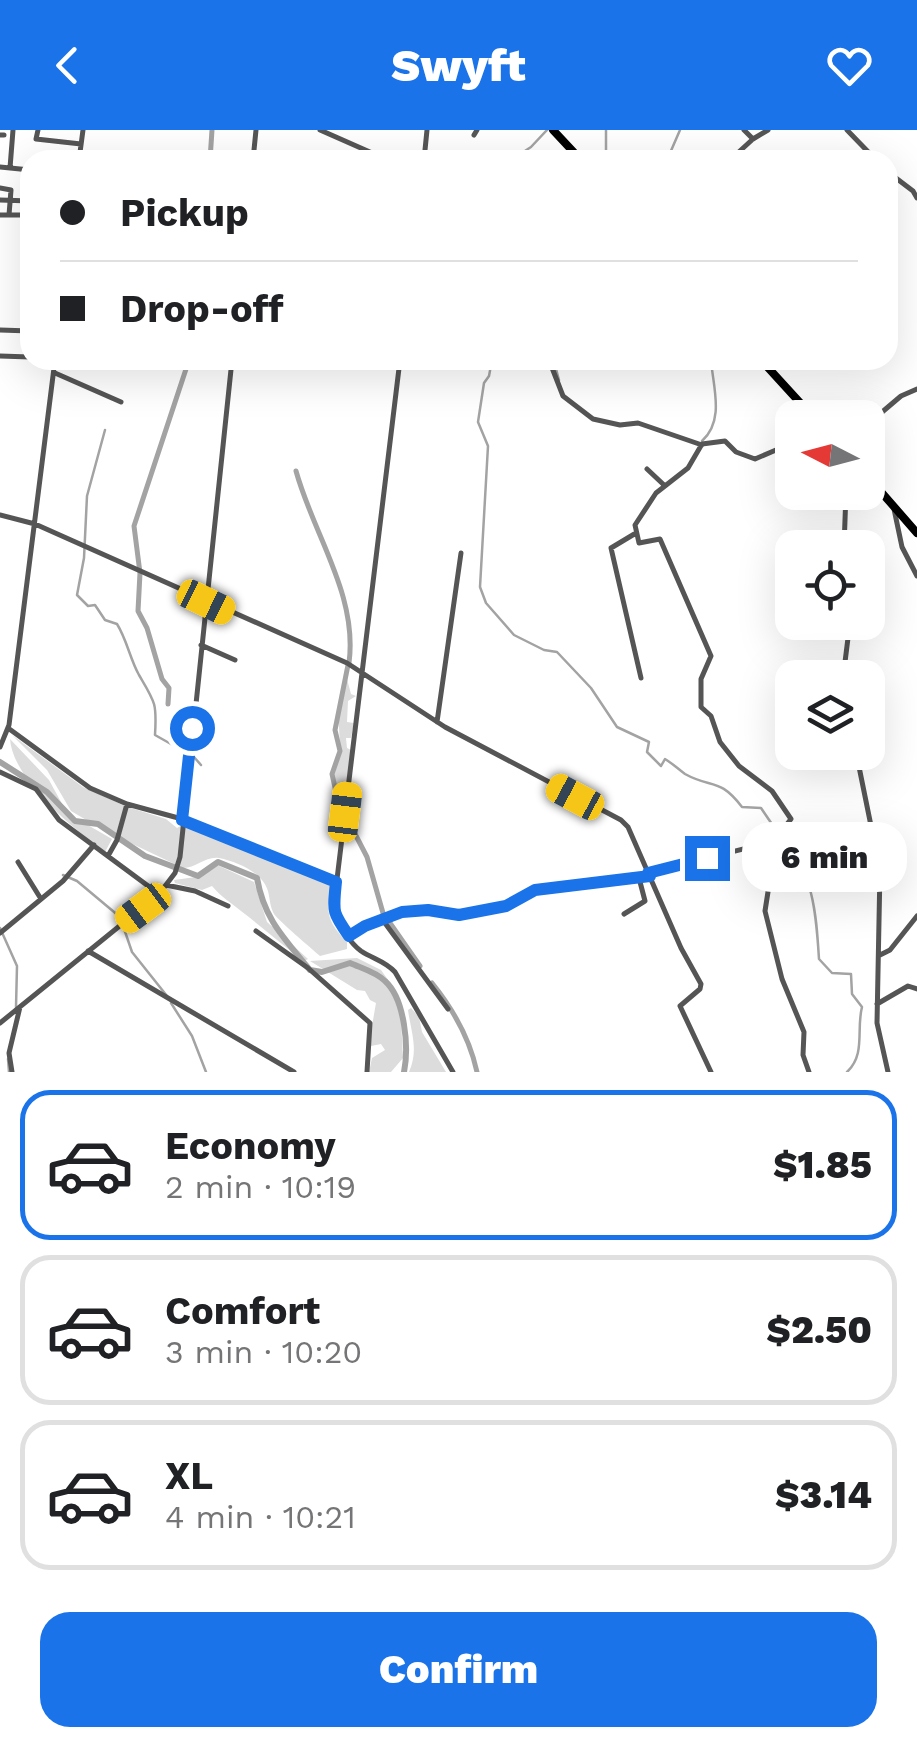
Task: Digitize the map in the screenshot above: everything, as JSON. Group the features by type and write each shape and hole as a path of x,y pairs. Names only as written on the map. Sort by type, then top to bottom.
{"main road":[{"path":"770,370 798,400"},
{"path":"885,497 917,533"}],"street":[{"path":"10,168 13,130"},
{"path":"38,130 36,139 81,144"},
{"path":"80,150 83,130"},
{"path":"320,130 365,150"},
{"path":"744,130 753,139"},
{"path":"741,150 768,130"},
{"path":"847,130 866,150"},
{"path":"0,167 20,169"},
{"path":"898,180 917,198"},
{"path":"0,188 10,190 9,215"},
{"path":"0,200 20,201"},
{"path":"0,215 20,216"},
{"path":"0,1023 159,894 176,869 231,370"},
{"path":"399,370 333,912 335,921 362,952 385,961 396,972 454,1072"},
{"path":"553,370 563,396 593,419 638,423 702,445 725,441 736,452 755,459 775,450"},
{"path":"0,747 8,728 54,372 121,402"},
{"path":"885,410 917,388"},
{"path":"349,936 412,911 459,915 506,906 535,890 638,878 776,838 790,824 790,816 772,791 746,773 720,742 711,716 700,701 701,679 712,656 660,539 638,543 634,525 664,485 688,468 702,445"},
{"path":"647,469 664,485"},
{"path":"893,506 902,547 917,576"},
{"path":"0,515 35,524 362,672 437,722 622,820 701,984 680,1006 711,1072"},
{"path":"636,532 611,548 641,678"},
{"path":"437,722 461,553"},
{"path":"201,645 235,660"},
{"path":"8,728 90,788 336,882"},
{"path":"860,770 880,870 877,1023 888,1072"},
{"path":"0,772 36,788 59,820 159,894"},
{"path":"108,856 127,804"},
{"path":"758,843 766,846 773,860 765,911 782,979 804,1032 803,1055 809,1072"},
{"path":"0,933 63,881 94,846"},
{"path":"18,862 41,899"},
{"path":"624,914 645,901 638,878"},
{"path":"166,885 195,891 228,906"},
{"path":"880,956 890,950 917,916"},
{"path":"382,920 448,1010"},
{"path":"256,932 308,968 370,1023 366,1072"},
{"path":"88,951 294,1072"},
{"path":"878,1004 908,986 917,989"},
{"path":"12,1072 9,1053 20,1006"}],"shaded area":[{"path":"347,679 351,694 356,696 348,701 347,722 354,723 351,738 346,738 351,750 342,819 334,774 340,744 338,711"},
{"path":"12,735 83,787 125,806 115,837 71,811 47,770"},
{"path":"10,739 49,780 67,813 112,839 105,852 33,787 14,755"},
{"path":"128,807 166,819 177,828 186,823 205,835 327,883 332,888 330,917 347,942 347,949 320,956 277,917 265,884 241,865 214,858 183,868 120,838"},
{"path":"215,864 254,882 267,922 308,959 304,961 296,955 212,886 202,890 175,883 174,880 196,877"},
{"path":"357,958 381,970 396,991 403,1058 391,1072 369,1072 372,1058 385,1050 381,1044 369,1043 376,1003 365,991 310,961"},
{"path":"411,1008 446,1072 409,1072 414,1049 408,1010"}],"waterway":[{"path":"211,150 212,130"},
{"path":"526,150 547,130"},
{"path":"606,130 606,150"},
{"path":"671,150 680,130"},
{"path":"168,704 169,688 162,679 138,611 140,573 134,526 186,370"},
{"path":"490,370 484,383 478,422 488,446 480,587 486,603 514,635 557,652 591,688 617,727 649,742 647,752 661,766 665,759 685,774 721,787 742,807 761,808 778,833"},
{"path":"556,370 559,380"},
{"path":"702,441 715,413 712,370"},
{"path":"105,430 87,496 84,558 77,595 88,606 95,605 105,620 117,624 154,703 155,735 201,765"},
{"path":"296,471 341,590 350,638 349,663"},
{"path":"348,665 335,730 340,751 332,774 338,801 367,857 383,913 420,966"},
{"path":"0,762 47,792 75,821 98,824 145,856 198,876 218,862 257,878 270,917 310,970 322,972 350,963 377,975 392,989 404,1024 404,1072"},
{"path":"781,837 807,879 819,959 832,973 851,974 852,994 862,1007 859,1050 847,1072"},
{"path":"63,875 77,881 120,917 132,952 167,996"},
{"path":"0,928 17,966 16,1007"},
{"path":"432,983 460,1025 477,1072"},
{"path":"171,1003 192,1036 206,1072"},
{"path":"8,1059 9,1072"}],"route":[{"path":"192,728 182,820 336,882 335,921 349,936 402,912 428,910 459,915 506,906 535,890 650,876 648,873 707,858"}]}
